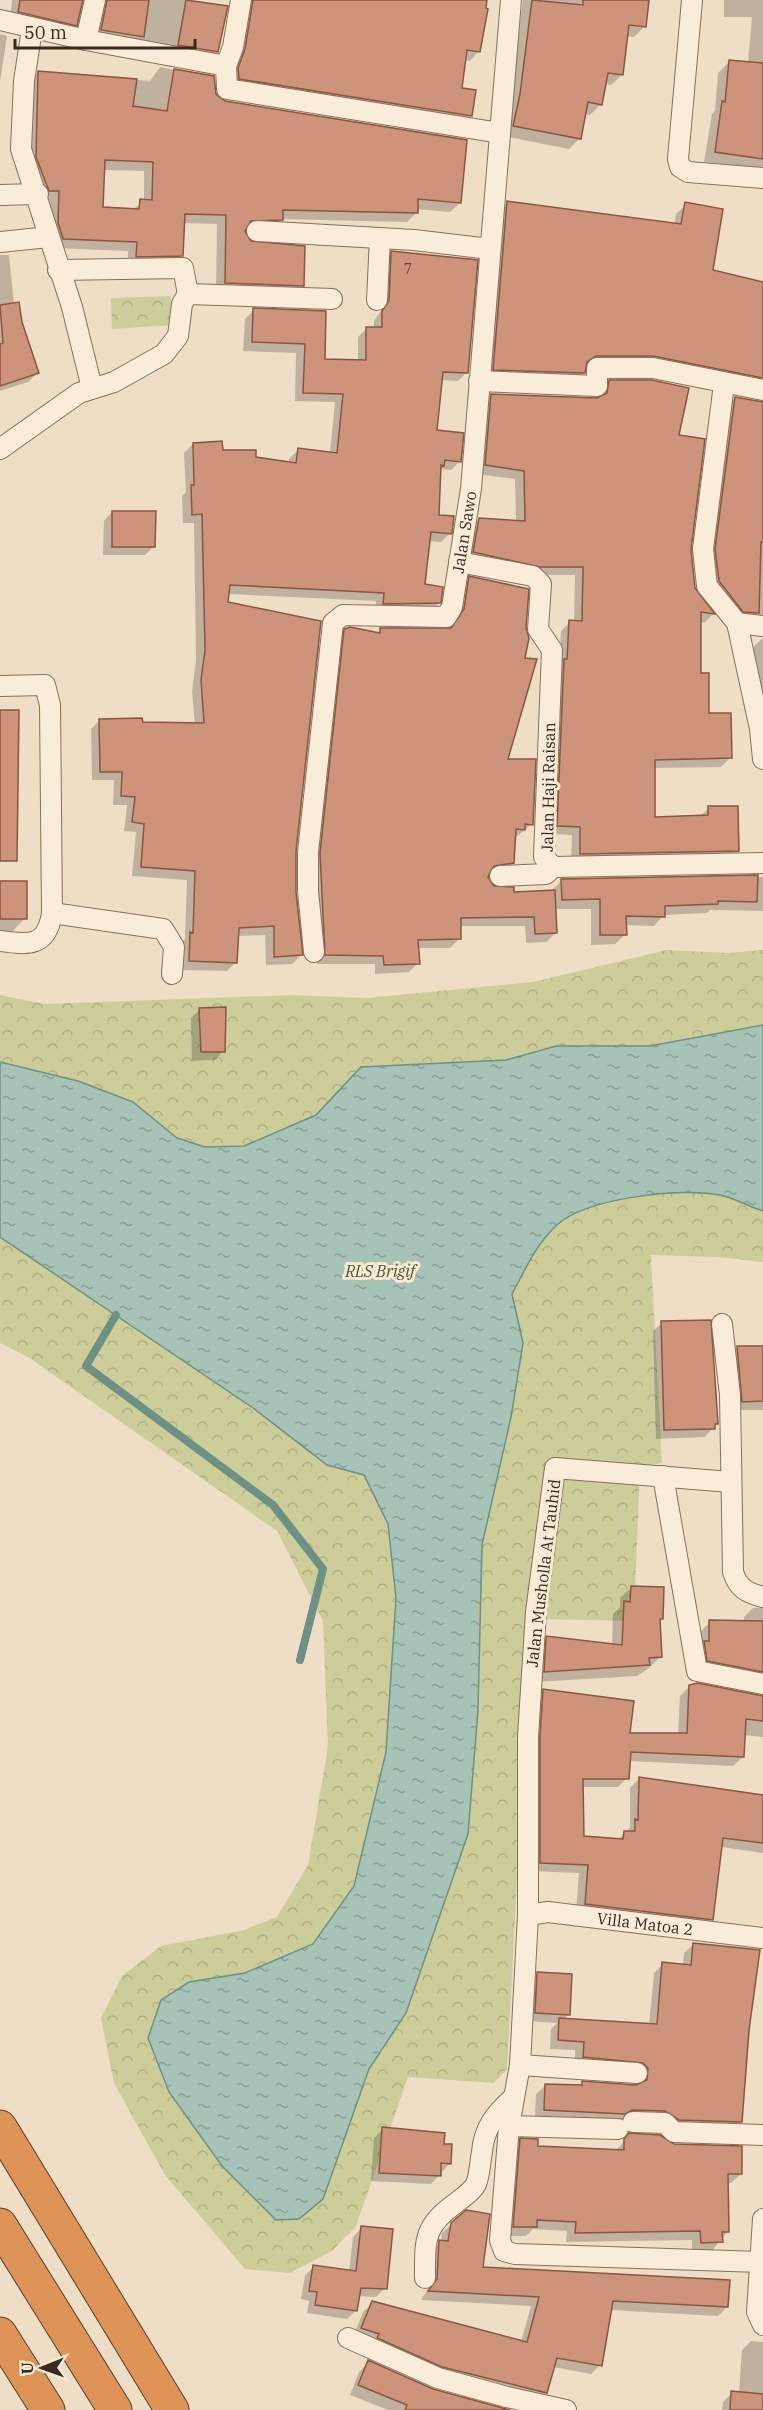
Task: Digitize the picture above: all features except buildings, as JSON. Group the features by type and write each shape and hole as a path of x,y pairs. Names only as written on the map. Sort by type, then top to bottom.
{"highway":[{"path":"0,2127 172,2410"},
{"path":"0,2225 115,2410"},
{"path":"0,2334 48,2410"}],"street":[{"path":"86,40 95,0"},
{"path":"241,0 226,66 227,89 500,133"},
{"name":"Jalan Sawo","path":"314,952 308,891 308,852 333,622 343,615 446,617 452,607 471,489 512,0"},
{"path":"692,0 678,159 680,167 688,172 763,177"},
{"path":"0,20 86,40 226,66"},
{"path":"32,29 24,81 21,149 24,164 38,195 58,270 72,307 92,388"},
{"path":"0,195 38,195"},
{"path":"256,231 380,238 490,249"},
{"path":"0,242 49,237"},
{"path":"377,300 380,238"},
{"path":"0,449 79,393 114,382 164,354 178,336 182,304 188,294 183,268 58,270"},
{"path":"188,294 332,299"},
{"path":"479,381 597,386 596,368 653,368 763,390"},
{"path":"724,384 703,549 707,586 737,624 762,729 763,759"},
{"name":"Jalan Haji Raisan","path":"459,562 534,576 541,584 538,628 552,650 544,857 553,867 763,863"},
{"path":"737,624 763,626"},
{"path":"0,686 45,685 50,705 52,913 50,929 45,936 36,941 21,944 0,941"},
{"path":"500,876 546,874 553,867"},
{"path":"52,913 163,928 174,947 172,974"},
{"path":"722,1324 730,1395 733,1572 743,1590 763,1597"},
{"name":"Jalan Musholla At Tauhid","path":"528,1915 528,1724 536,1612 555,1468 731,1482"},
{"path":"663,1476 697,1671 763,1684"},
{"name":"Villa Matoa 2","path":"528,1915 548,1912 763,1938"},
{"path":"528,1915 520,2066 513,2098 500,2240 504,2251 515,2254 761,2262"},
{"path":"520,2066 637,2073"},
{"path":"425,2278 425,2240 431,2224 441,2213 469,2193 475,2184 483,2140 489,2123 496,2113 513,2098"},
{"path":"510,2126 625,2126 665,2123 674,2132 763,2135"},
{"path":"763,2219 757,2312 763,2325"},
{"path":"348,2338 438,2378 566,2410"}],"green space":[{"path":"171,296 172,325 112,329 111,298"},
{"name":"RLS Brigif","path":"667,950 728,953 763,950 763,1262 717,1257 651,1255 662,1463 640,1467 634,1621 531,1619 507,2069 494,2083 408,2077 356,2226 332,2251 290,2273 245,2269 165,2175 114,2083 101,2018 122,1976 161,1946 244,1930 277,1917 308,1865 328,1747 323,1621 277,1531 28,1357 0,1343 0,995 44,1004 293,995 367,998 533,982"}],"water":[{"path":"763,1025 763,1211 726,1196 703,1193 635,1197 589,1208 571,1216 550,1232 512,1294 523,1343 511,1417 482,1545 478,1710 468,1834 406,2013 369,2069 323,2199 299,2219 276,2220 222,2166 169,2092 148,2038 161,2000 189,1982 245,1973 313,1944 354,1886 386,1752 396,1598 388,1524 364,1475 327,1465 253,1408 0,1237 0,1062 78,1081 133,1102 177,1138 205,1147 244,1146 316,1115 361,1067 506,1060 556,1046 650,1046"}],"waterway":[{"path":"116,1315 86,1366 273,1505 323,1569 300,1660"}]}
